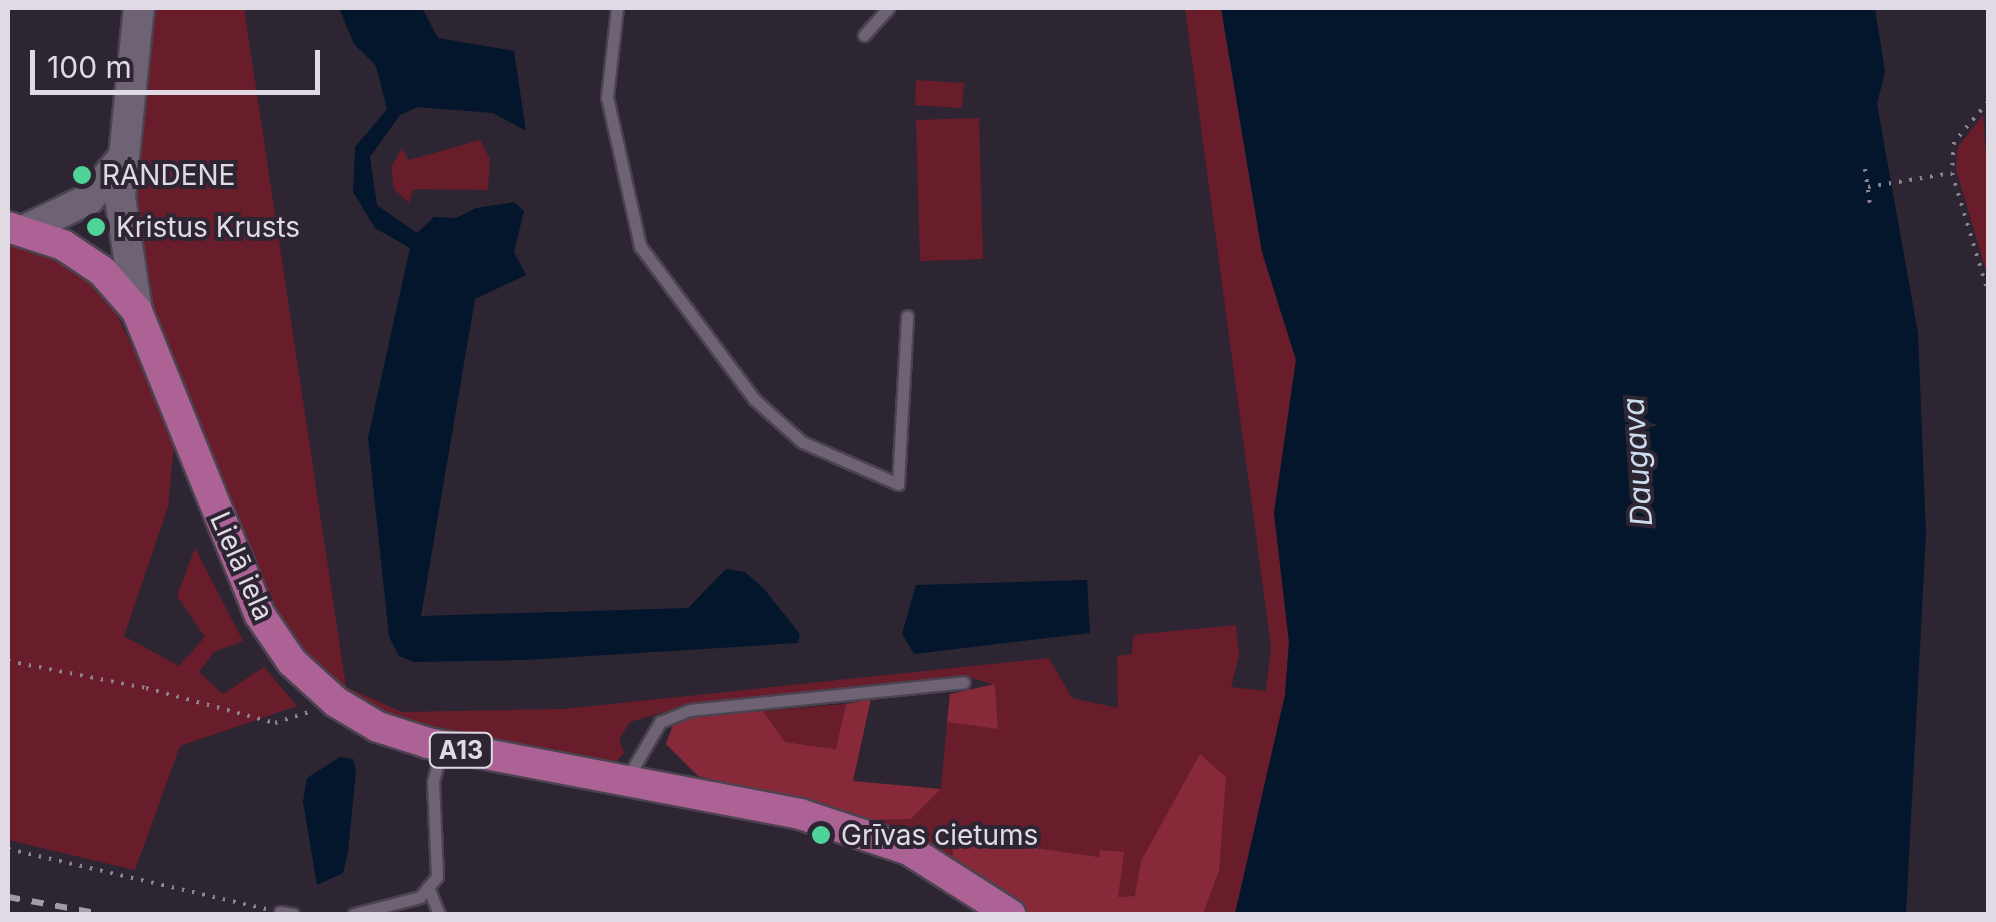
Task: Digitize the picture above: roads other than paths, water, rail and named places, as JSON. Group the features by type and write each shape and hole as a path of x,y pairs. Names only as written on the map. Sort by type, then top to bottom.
{"main road":[{"name":"Lielā iela","path":"139,8 123,157 121,228 137,310 260,615 292,662 336,702 378,727 442,746 800,814 909,850 1010,914"},
{"path":"16,228 89,198 123,157"},
{"name":"A13","path":"16,228 63,245 102,272 137,310"}],"lane":[{"path":"617,8 607,97 640,246 754,399 802,442 898,484 907,316"},
{"path":"864,35 888,8"},
{"path":"627,781 640,746 660,722 690,710 964,682"},
{"path":"354,914 420,896 437,877 433,782 442,746"},
{"path":"428,887 439,914"}],"water":[{"path":"339,8 422,8 438,38 514,51 526,131 493,113 418,107 400,115 370,157 377,205 417,233 434,217 456,218 476,208 514,202 524,211 514,252 526,275 475,299 421,616 688,608 726,569 745,572 765,590 800,634 798,643 526,660 414,662 399,656 389,637 368,438 410,248 375,228 353,192 355,147 387,109 376,66 354,44"},
{"name":"Daugava","path":"1221,8 1875,8 1885,72 1877,104 1918,333 1926,533 1906,914 1235,914 1285,695 1289,642 1274,513 1296,360 1262,252"},
{"path":"1087,580 1090,633 914,654 902,634 916,585"},
{"path":"340,757 353,759 356,771 348,852 343,873 317,885 303,802 307,778"}],"railway":[{"path":"8,897 102,914"}],"place":[{"name":"RANDENE","path":"82,175"},
{"name":"Kristus Krusts","path":"96,227"},
{"name":"Grīvas cietums","path":"821,835"}]}
